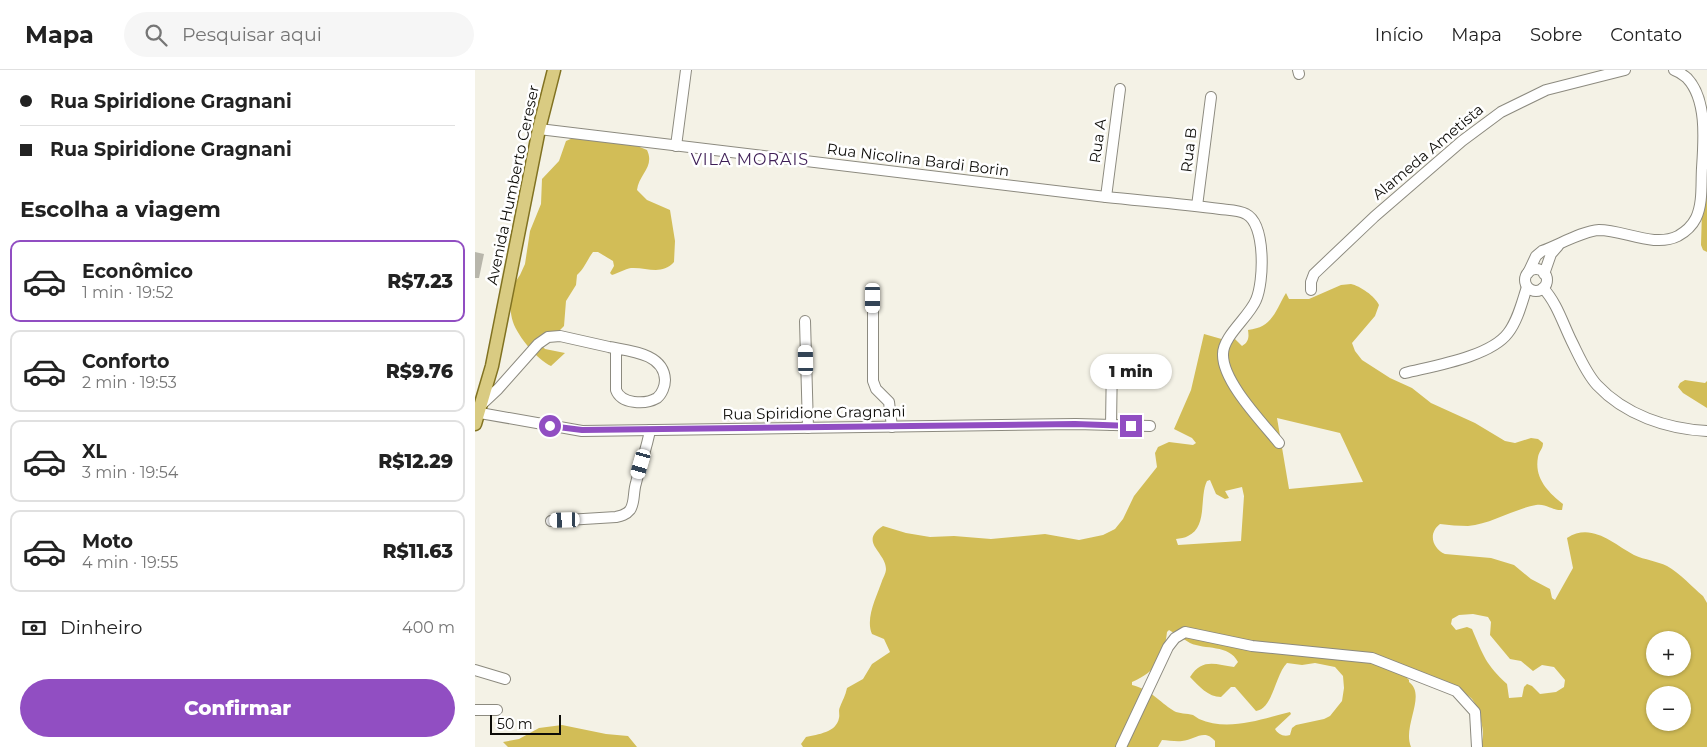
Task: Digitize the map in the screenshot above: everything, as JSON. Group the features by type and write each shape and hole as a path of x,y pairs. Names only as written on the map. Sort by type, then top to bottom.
{"main road":[{"name":"Avenida Humberto Cereser","path":"479,414 492,366 539,129 554,70"}],"street":[{"path":"676,146 686,70"},
{"name":"Alameda Ametista","path":"1311,290 1314,274 1374,217 1462,140 1501,112 1546,90 1625,70"},
{"path":"1405,373 1461,359 1499,343 1513,326 1527,286 1525,280 1536,256 1542,251 1588,232 1611,232 1656,240 1676,237 1690,228 1697,216 1701,201 1705,120 1703,106 1695,85 1675,70"},
{"name":"Rua A","path":"1106,198 1120,88"},
{"name":"Rua B","path":"1197,206 1211,97"},
{"name":"Rua Nicolina Bardi Borin","path":"539,129 1106,198 1197,206 1246,213 1253,220 1257,228 1261,252 1262,277 1259,292 1253,306 1225,344 1222,354 1225,370 1243,400 1279,443"},
{"path":"1527,286 1536,291 1543,288 1546,282 1544,274 1551,254 1558,245"},
{"path":"1528,273 1538,270 1544,274"},
{"path":"1543,288 1558,311 1583,364 1596,384 1613,400 1637,414 1663,425 1707,431"},
{"path":"873,298 873,381 876,390 889,402 891,427"},
{"path":"805,321 808,428"},
{"path":"479,414 498,389 538,344 549,338 560,336 638,352 648,356 659,364 663,372 665,384 657,398 647,402 631,401 622,399 618,395 616,390 616,349"},
{"path":"1111,425 1112,360"},
{"name":"Rua Spiridione Gragnani","path":"479,414 582,430 1075,424 1150,426"},
{"path":"551,521 616,517 624,515 629,511 633,504 635,486 647,448 650,430"},
{"path":"1121,747 1168,648 1175,638 1185,632 1252,646 1372,658 1456,691 1475,712 1477,747"},
{"path":"475,670 505,679"},
{"path":"475,710 497,710"}],"shaded area":[{"path":"573,138 611,140 629,143 647,150 649,156 648,166 638,184 637,190 647,200 670,210 675,241 674,262 664,269 631,268 612,275 610,273 614,266 613,261 598,252 593,252 577,275 576,285 566,301 564,326 541,345 545,349 565,353 551,366 535,353 516,328 511,315 509,291 525,264 530,231 541,204 542,179 559,161 566,141"},
{"path":"1707,175 1707,252 1703,250 1701,245 1702,211"},
{"path":"1351,284 1359,287 1371,295 1379,305 1375,316 1352,343 1362,360 1390,378 1412,388 1431,403 1475,423 1505,441 1515,443 1531,438 1538,439 1543,443 1538,457 1538,472 1543,484 1563,504 1562,510 1536,505 1477,525 1440,524 1433,536 1437,548 1445,554 1491,558 1514,565 1531,579 1550,589 1552,598 1555,600 1573,568 1567,538 1585,532 1594,533 1634,555 1667,566 1703,596 1707,603 1707,747 1479,747 1483,738 1481,721 1472,699 1460,690 1407,674 1407,678 1414,688 1416,695 1409,730 1411,747 1215,747 1215,741 1211,737 1203,735 1182,741 1162,740 1158,747 803,747 801,744 806,737 826,732 834,727 839,718 839,708 847,688 863,679 872,664 890,652 884,639 872,634 870,628 871,614 886,569 885,563 873,542 876,532 883,526 906,533 930,537 954,536 991,539 1045,534 1079,540 1103,535 1115,529 1123,519 1134,496 1157,467 1155,453 1158,447 1169,442 1193,445 1196,443 1192,438 1174,429 1191,390 1204,334 1225,340 1235,339 1242,346 1248,339 1248,330 1268,322 1276,312 1286,293 1289,299 1309,299 1341,285","holes":["1277,418 1340,433 1363,482 1289,489","1210,480 1216,494 1225,499 1229,498 1225,491 1242,487 1244,496 1241,541 1178,545 1176,539 1188,536 1198,526 1201,519 1207,481","1473,614 1488,617 1491,622 1490,635 1510,659 1521,661 1533,671 1542,665 1554,667 1565,680 1564,687 1556,692 1540,694 1527,684 1524,687 1522,697 1509,698 1507,684 1494,671 1486,659 1472,629 1467,627 1456,630 1451,624 1452,619 1459,615","1169,630 1190,643 1223,650 1234,656 1238,662 1234,667 1215,664 1204,665 1199,667 1190,677 1204,690 1216,697 1221,697 1231,687 1235,687 1256,711 1262,709 1270,698 1279,675 1287,663 1302,665 1315,663 1335,667 1343,676 1342,701 1330,716 1296,725 1292,728 1290,735 1287,736 1281,735 1275,729 1291,714 1290,712 1257,721 1233,724 1210,723 1193,715 1176,712 1150,693 1132,685 1132,682 1148,673 1158,663 1164,649"]},
{"path":"1685,380 1705,383 1707,381 1707,408 1683,393 1678,387"},
{"path":"562,725 606,734 628,736 637,747 508,747 503,742 519,739 539,728"}],"building":[{"path":"475,252 484,254 479,278 475,278"}],"district":[{"name":"VILA MORAIS","path":"750,159"}],"route":[{"path":"550,426 582,430 1075,424 1131,426"}]}
